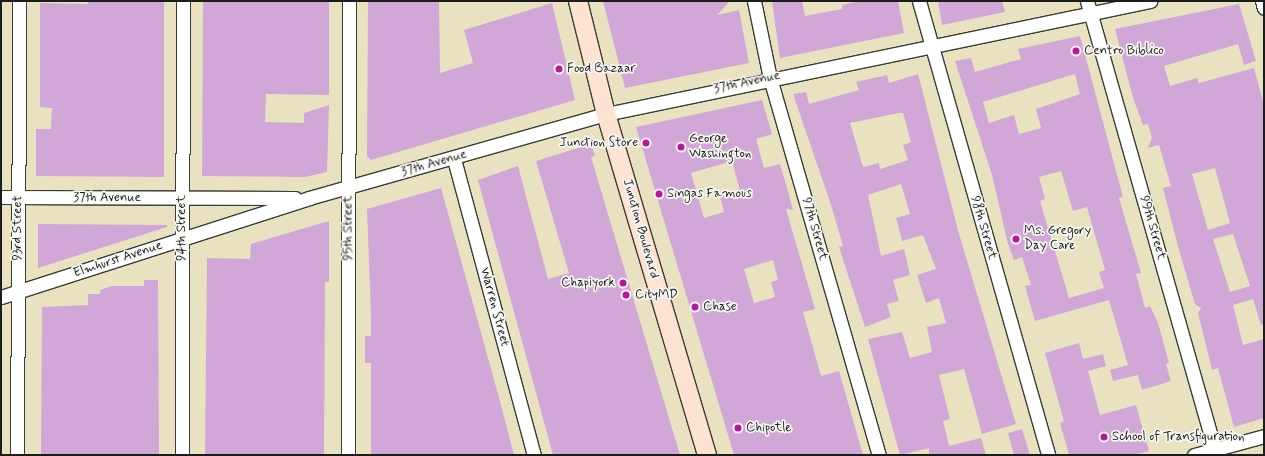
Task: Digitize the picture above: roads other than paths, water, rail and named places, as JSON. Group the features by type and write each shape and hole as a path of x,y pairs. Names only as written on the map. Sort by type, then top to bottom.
{"main road":[{"name":"Junction Boulevard","path":"578,1 606,114 707,455"}],"street":[{"name":"93rd Street","path":"17,455 19,1"},
{"name":"94th Street","path":"182,455 183,1"},
{"name":"95th Street","path":"348,455 350,188 349,1"},
{"name":"97th Street","path":"754,1 770,78 879,455"},
{"name":"98th Street","path":"919,1 1048,455"},
{"name":"37th Avenue","path":"350,188 606,114 770,78 931,47 1089,7 1150,1"},
{"path":"1262,1 1264,8"},
{"name":"99th Street","path":"1089,7 1215,452"},
{"name":"Warren Street","path":"454,159 534,455"},
{"name":"Elmhurst Avenue","path":"1,298 309,198 350,188"},
{"name":"37th Avenue","path":"1,197 309,198"},
{"path":"1194,455 1215,452 1264,436"}],"place":[{"name":"Centro Biblico","path":"1076,51"},
{"name":"Food Bazaar","path":"559,69"},
{"name":"Junction Store","path":"646,143"},
{"name":"George Washington","path":"681,147"},
{"name":"Singas Famous","path":"659,194"},
{"name":"Ms. Gregory Day Care","path":"1016,239"},
{"name":"Chapiyork","path":"623,283"},
{"name":"CityMD","path":"626,295"},
{"name":"Chase","path":"695,307"},
{"name":"Chipotle","path":"738,428"},
{"name":"School of Transfiguration","path":"1104,437"}]}
